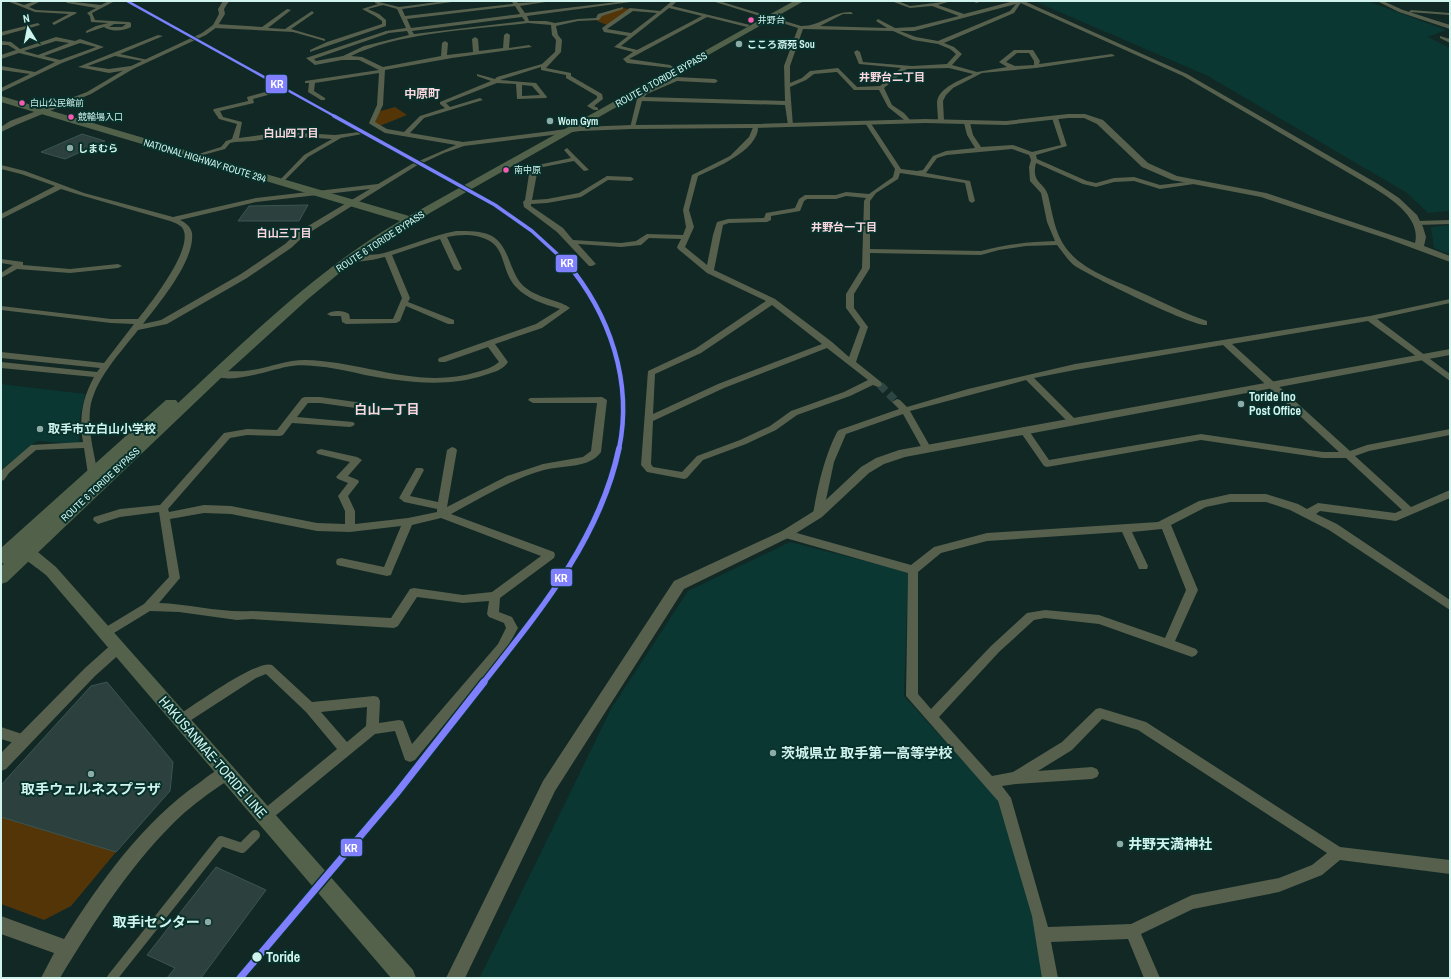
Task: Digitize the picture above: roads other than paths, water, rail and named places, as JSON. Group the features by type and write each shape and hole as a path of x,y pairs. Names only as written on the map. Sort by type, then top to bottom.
{"highway":[{"name":"ROUTE 6 TORIDE BYPASS","path":"1,577 21,549 92,474 291,293 337,257 453,191 569,130 642,94 790,1"},
{"name":"ROUTE 6 TORIDE BYPASS","path":"474,180 552,133 670,67 747,25 800,1"},
{"name":"NATIONAL HIGHWAY ROUTE 294","path":"1,99 404,219"},
{"name":"ROUTE 6 TORIDE BYPASS","path":"1,558 21,549 304,296 350,258 404,219"}],"main road":[{"name":"HAKUSANMAE-TORIDE LINE","path":"21,549 51,570 227,772 304,864 405,978"}],"street":[{"path":"9,1 24,7 44,11 76,13 89,13 104,7 113,1"},
{"path":"24,7 39,1"},
{"path":"1,130 13,123 45,112 98,89 130,68 204,34 215,26 222,14 221,9 225,2 232,1"},
{"path":"375,1 398,8 435,2 457,1"},
{"path":"404,18 515,3 550,1"},
{"path":"310,59 388,32 636,1"},
{"path":"638,52 617,47 675,1"},
{"path":"714,1 801,27 893,30 914,29 1020,1 1195,81 1385,191 1400,203 1418,223 1422,234 1422,242 1419,247"},
{"path":"893,1 910,7 933,5 949,1"},
{"path":"939,43 1012,12 1020,1"},
{"path":"1379,1 1401,11 1450,27"},
{"path":"61,4 68,2 104,7"},
{"path":"515,3 528,22"},
{"path":"382,4 364,9 377,15 384,21 384,25 329,43 304,54 315,63 342,58 360,58 382,70"},
{"path":"933,5 946,11 965,15"},
{"path":"668,6 747,25"},
{"path":"44,11 55,7"},
{"path":"398,8 412,36"},
{"path":"342,58 366,47 412,36 528,22 546,22 553,25 578,20 597,19 600,15 618,8 660,12"},
{"path":"632,9 604,29 606,31 632,35"},
{"path":"262,29 289,10"},
{"path":"1401,11 1450,14"},
{"path":"286,31 312,12"},
{"path":"54,24 76,13"},
{"path":"89,13 92,14 93,21 129,23 128,27 123,29 107,28 108,25"},
{"path":"814,27 842,13 851,13"},
{"path":"670,67 629,62 626,59 707,15"},
{"path":"878,20 893,30 912,39 939,43 952,48 959,54 949,66"},
{"path":"88,32 98,26 108,25 114,22"},
{"path":"1,34 38,24"},
{"path":"448,108 442,103 496,81 499,78 543,65 558,52 559,40 555,35 553,25"},
{"path":"215,26 302,33 324,40"},
{"path":"791,125 788,103 787,64 801,27"},
{"path":"506,48 507,35"},
{"path":"81,67 160,36"},
{"path":"1450,36 1442,37 1450,41"},
{"path":"1,57 56,39 75,43"},
{"path":"475,39 476,52"},
{"path":"1,90 33,73 101,46 80,41 40,56"},
{"path":"2,43 9,42 20,52 81,67 109,71 130,68"},
{"path":"444,58 445,43"},
{"path":"323,99 311,92 309,81 382,70 412,60 444,58 506,48 529,47"},
{"path":"93,49 146,60"},
{"path":"1014,68 1002,62 1016,51 1031,51 1037,61 1036,66"},
{"path":"857,52 861,63 926,69 931,66 949,66 979,74"},
{"path":"941,121 940,101 943,94 951,87 979,74 1000,69 1112,56"},
{"path":"543,65 543,69 548,71 569,74 568,78 600,95 600,99 590,106 596,109"},
{"path":"787,86 804,79 812,72 838,70 856,89 881,88 906,67"},
{"path":"1,68 33,73"},
{"path":"382,70 380,105 372,123 385,131 463,144"},
{"path":"479,75 496,81 534,84 544,97 519,98 519,83"},
{"path":"632,127 642,94 676,79 715,81"},
{"path":"881,88 890,106 902,114 908,121"},
{"path":"235,140 240,123 222,118 216,110 252,102 249,98 273,92"},
{"path":"642,94 788,103"},
{"path":"406,134 422,117 448,108 480,100"},
{"path":"1,308 138,325 164,322 244,276 288,246 301,234 334,213 382,186 414,165 429,158 463,144 569,130 632,127 756,126 908,121 967,123 1006,122 1085,116 1100,122 1145,165 1175,178 1263,195 1419,247 1450,259"},
{"path":"1033,157 1064,146 1055,118"},
{"path":"852,362 864,327 850,308 850,294 866,268 868,201 872,196 896,178 898,169 868,123"},
{"path":"967,123 970,136 979,149"},
{"path":"756,126 752,138 732,157 695,175 686,210 690,227 681,247 710,271 772,301 877,383 794,413 773,428 743,442 700,458 684,476 650,470 646,465 651,373 698,351 772,301"},
{"path":"194,157 223,148 228,142 235,140 293,134 317,137 359,134"},
{"path":"280,182 306,156 344,136"},
{"path":"918,173 925,171 935,157 946,153 1013,147 1085,183 1096,185 1114,180 1134,179 1160,187 1194,182"},
{"path":"567,150 586,170"},
{"path":"1033,157 1033,181 1044,193 1051,222 1059,243 1076,263 1091,273 1138,294 1180,316 1204,323"},
{"path":"575,158 535,167 526,202 527,207 560,230 573,242 592,264"},
{"path":"1,167 23,172 82,194 173,219 182,223 188,233 188,242 185,253 175,273 138,325 106,366 86,403 84,420 89,445 92,474"},
{"path":"897,171 918,173 968,182 972,201"},
{"path":"526,202 547,201 580,195 607,178 631,179"},
{"path":"2,215 61,186"},
{"path":"173,219 245,202 382,186"},
{"path":"710,271 713,255 713,244 720,224 728,221 766,220 768,214 798,210 801,200 805,197 836,197 846,194 872,196"},
{"path":"1418,223 1450,222"},
{"path":"350,258 358,259 388,254 422,241 464,232 493,238 499,244 514,280 528,294 566,308 539,326 442,360"},
{"path":"573,242 634,245 647,236 686,238"},
{"path":"443,237 458,269"},
{"path":"866,251 886,250 981,253 998,248 1019,245 1059,243"},
{"path":"331,314 345,314 346,322 396,321 406,298 388,254"},
{"path":"1,261 20,264 1,276"},
{"path":"15,267 70,271 118,266"},
{"path":"818,514 824,479 835,446 842,432 904,410 968,392 1075,367 1370,318 1450,300"},
{"path":"405,303 451,322"},
{"path":"1370,318 1450,378"},
{"path":"1226,343 1409,511"},
{"path":"217,374 230,376 245,374 295,363 336,366 410,379 453,380 477,376 501,366 504,362 490,344"},
{"path":"648,420 721,386 828,344"},
{"path":"454,978 549,786 679,585 786,534 818,514 865,470 892,457 926,448 1450,352"},
{"path":"1,355 106,366"},
{"path":"1,365 100,375"},
{"path":"1028,377 1072,421"},
{"path":"105,633 148,607 175,578 164,512 227,435 247,432 280,433 305,400 320,400 363,406"},
{"path":"98,520 120,513 164,512 204,508 231,510 317,527 350,528 408,522 442,510 510,478 544,467 586,460 596,452 602,400 533,400"},
{"path":"897,402 904,410 926,448"},
{"path":"290,420 350,424"},
{"path":"1024,430 1047,464 1201,437 1323,455 1349,455 1367,448 1450,432"},
{"path":"1,478 6,471 34,447 89,445"},
{"path":"442,510 452,450"},
{"path":"321,452 357,460 341,477 354,482 343,496 350,511 350,528"},
{"path":"148,607 178,608 237,616 252,615 394,623 414,592 463,599 496,596 550,555 442,510 404,498 419,470"},
{"path":"1308,514 1318,507 1396,517 1450,494"},
{"path":"913,570 938,550 987,537 1160,526 1203,504 1230,498 1266,498 1294,506 1333,527 1450,606"},
{"path":"341,562 387,572 408,522"},
{"path":"1165,524 1192,590 1168,644"},
{"path":"1125,528 1143,566"},
{"path":"786,534 913,570"},
{"path":"913,570 912,696 1004,798 1039,916 1050,978"},
{"path":"264,817 345,749 372,729 399,725 410,756 502,647 512,628 508,620 493,614 496,596"},
{"path":"931,717 995,649 1031,616 1045,614 1099,620 1192,652"},
{"path":"1,764 90,672 118,647"},
{"path":"181,720 252,674 268,668 310,708 345,749"},
{"path":"310,708 374,701 372,729"},
{"path":"1015,778 1067,746 1100,713 1142,726 1338,853 1425,862 1450,867"},
{"path":"1,733 24,740"},
{"path":"50,978 67,949 121,874 152,835 190,799 227,772"},
{"path":"990,782 1015,778 1092,773"},
{"path":"112,978 221,841 242,848 254,835"},
{"path":"1043,935 1132,931 1192,902 1279,885 1317,870 1338,853"},
{"path":"1,925 67,949"},
{"path":"1132,931 1152,978"}],"tunnel":[{"path":"880,385 897,402"}],"place":[{"name":"井野台","path":"751,20"},
{"name":"こころ斎苑 Sou","path":"739,44"},
{"name":"白山公民館前","path":"22,103"},
{"name":"競輪場入口","path":"71,117"},
{"name":"Wom Gym","path":"550,121"},
{"name":"しまむら","path":"70,148"},
{"name":"南中原","path":"506,170"},
{"name":"Toride Ino Post Office","path":"1241,404"},
{"name":"取手市立白山小学校","path":"40,429"},
{"name":"茨城県立 取手第一高等学校","path":"773,753"},
{"name":"取手ウェルネスプラザ","path":"91,774"},
{"name":"井野天満神社","path":"1120,844"},
{"name":"取手iセンター","path":"208,922"},
{"name":"Toride","path":"257,957"}],"district":[{"name":"井野台二丁目","path":"892,77"},
{"name":"中原町","path":"422,94"},
{"name":"白山四丁目","path":"291,133"},
{"name":"井野台一丁目","path":"844,227"},
{"name":"白山三丁目","path":"284,233"},
{"name":"白山一丁目","path":"387,409"}]}
